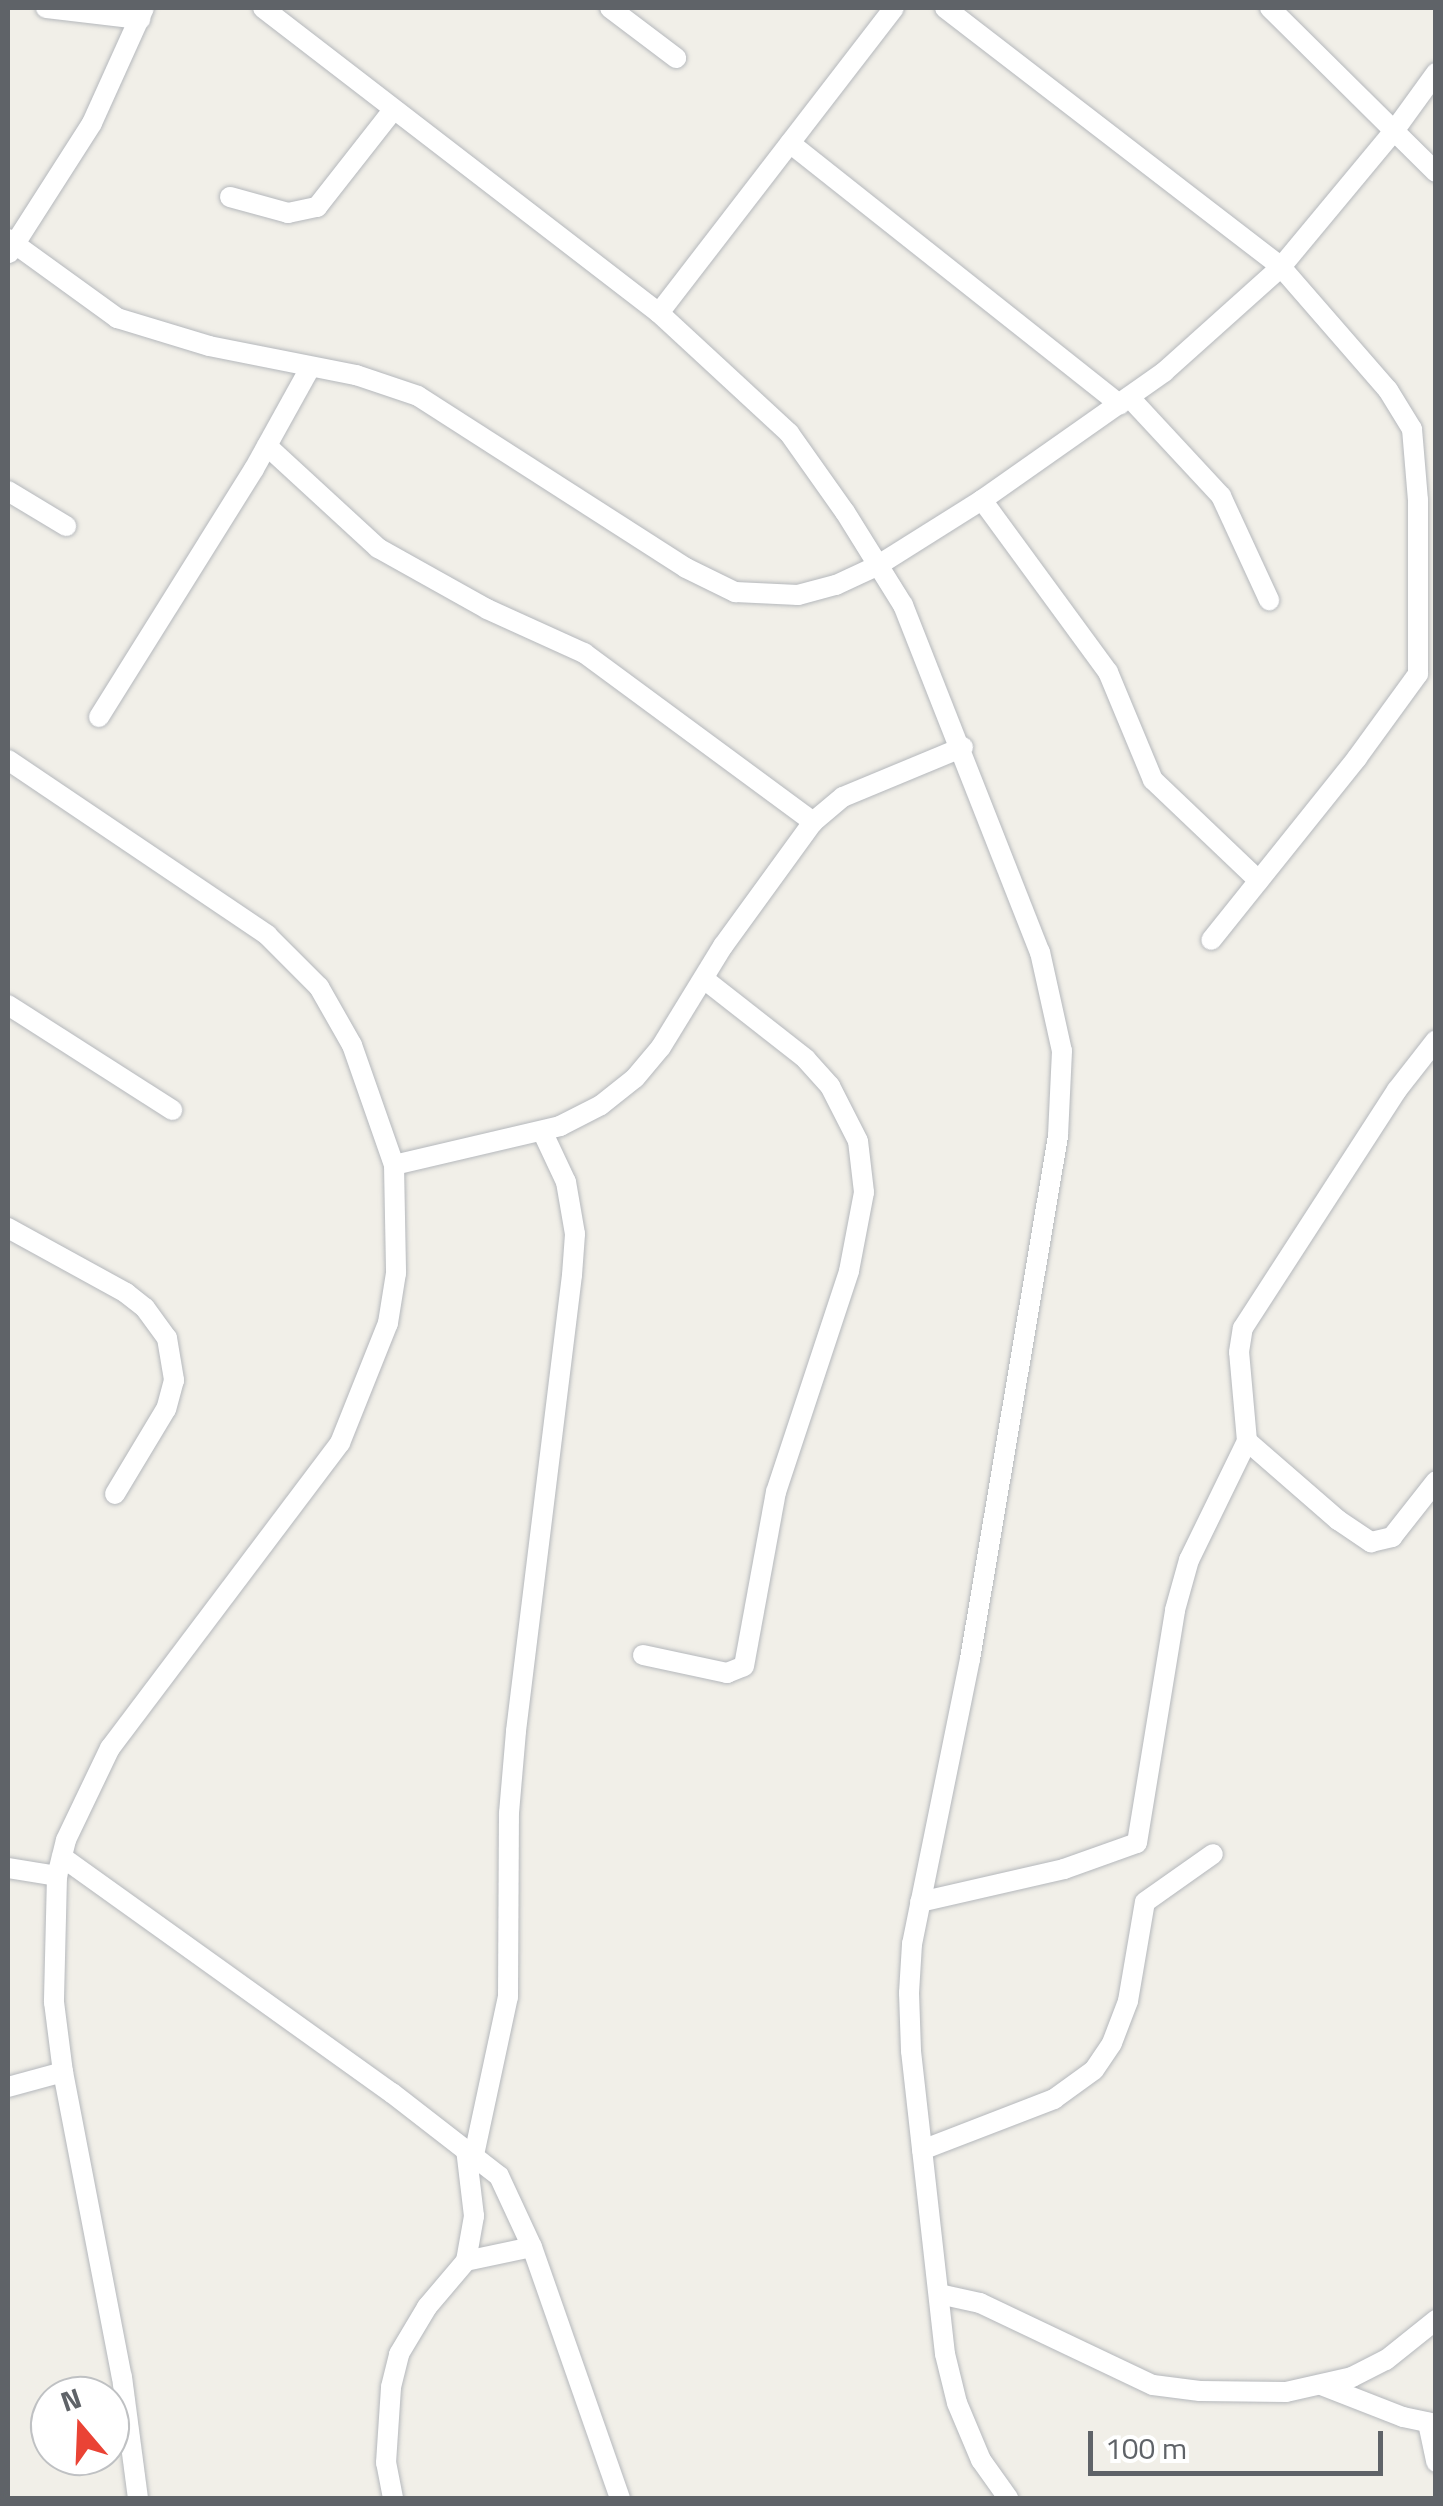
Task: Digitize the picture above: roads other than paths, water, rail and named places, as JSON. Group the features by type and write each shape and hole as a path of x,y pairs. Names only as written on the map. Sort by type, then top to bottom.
{"street":[{"path":"46,8 142,13 92,122 10,246 117,318 310,368 356,375 418,396 686,568 736,592 798,595 836,585 877,566 982,500 1125,401 1280,267 1394,131 1436,73"},
{"path":"263,8 659,313 788,432 903,606 962,747 1049,982 1062,1051 1058,1136 970,1659 920,1902 909,1993 945,2354 957,2404 981,2460 1008,2498"},
{"path":"610,8 676,58"},
{"path":"659,313 894,8"},
{"path":"945,8 1280,267 1406,412 1415,448 1418,674 1358,758 1211,940"},
{"path":"1270,8 1436,172"},
{"path":"230,198 288,213 317,207 394,110"},
{"path":"790,143 1125,401 1221,496 1270,600"},
{"path":"100,716 310,368"},
{"path":"266,446 378,548 487,610 584,654 813,822"},
{"path":"1415,448 1436,458"},
{"path":"8,491 66,526"},
{"path":"982,500 1108,672 1153,780 1259,880"},
{"path":"394,1165 542,1130 601,1105 635,1078 661,1047 786,853 813,822 843,797 962,747"},
{"path":"8,760 267,935 319,986 346,1032 394,1165 396,1273 388,1323 370,1378 340,1443 110,1748 59,1866 54,2002 63,2072 125,2394 138,2498"},
{"path":"643,1655 727,1672 738,1672 744,1666 776,1492 849,1271 864,1192 858,1142 830,1086 806,1059 704,979"},
{"path":"8,1005 172,1110"},
{"path":"920,1902 1064,1868 1137,1843 1175,1610 1189,1560 1247,1441 1239,1352 1242,1328 1397,1090 1436,1040"},
{"path":"392,2498 386,2428 399,2354 427,2306 466,2261 474,2216 470,2152 508,1997 509,1813 574,1234 566,1182 542,1130"},
{"path":"8,1228 126,1293 145,1308 168,1338 174,1370 166,1409 115,1494"},
{"path":"1247,1441 1338,1520 1371,1542 1392,1537 1436,1481"},
{"path":"922,2150 1054,2098 1094,2070 1112,2043 1128,2001 1145,1902 1213,1854"},
{"path":"8,1868 59,1866 499,2176 532,2247 620,2498"},
{"path":"8,2087 63,2072"},
{"path":"466,2261 532,2247"},
{"path":"939,2294 980,2302 1152,2384 1240,2393 1321,2386 1352,2377 1386,2360 1436,2320"},
{"path":"1321,2386 1432,2424 1436,2462"}]}
